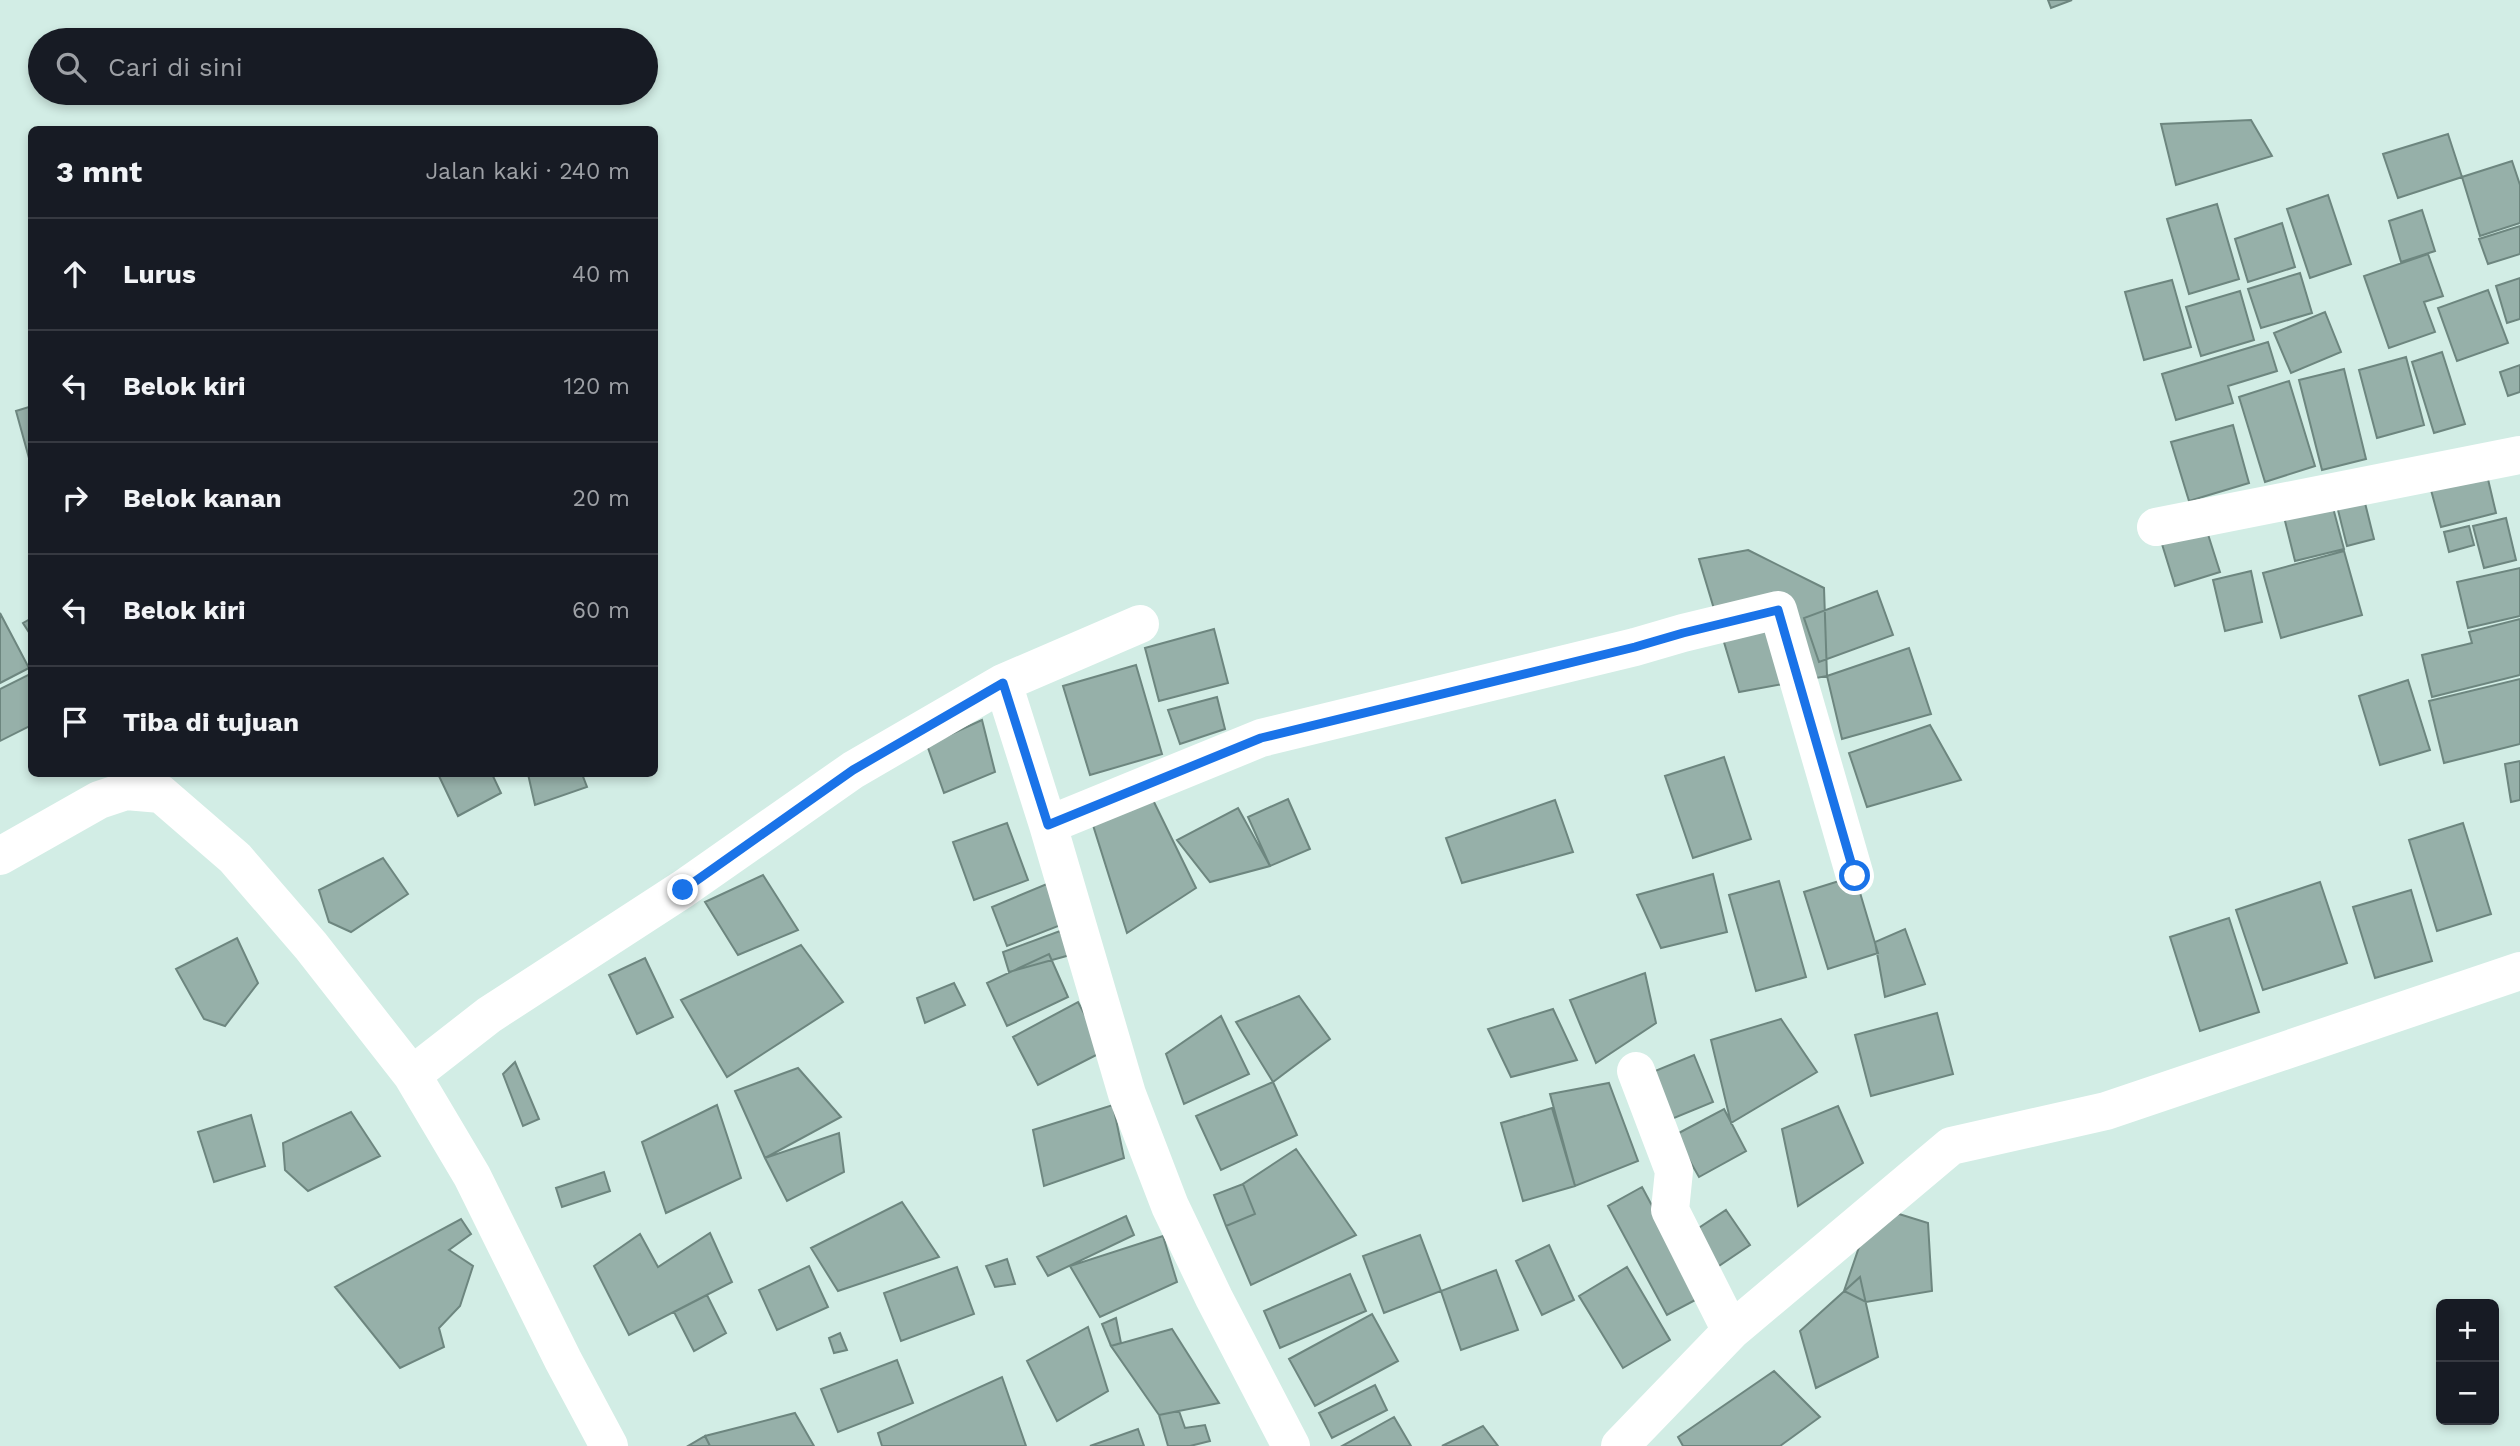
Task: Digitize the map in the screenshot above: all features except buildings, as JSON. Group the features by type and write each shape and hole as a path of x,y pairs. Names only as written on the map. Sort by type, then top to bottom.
{"street":[{"path":"2156,527 2520,455"},
{"path":"1048,825 1261,738 1778,610 1855,876"},
{"path":"412,1075 489,1015 683,890 853,770 1003,683 1140,624"},
{"path":"1003,683 1127,1094 1165,1193 1220,1309 1291,1446"},
{"path":"0,856 99,800 126,791 161,794 235,858 311,946 412,1075 472,1176 563,1360 609,1446"},
{"path":"1620,1446 1731,1331 1951,1146 2106,1111 2520,971"},
{"path":"1636,1071 1674,1171 1670,1210 1731,1331"}],"route":[{"path":"683,890 853,770 1003,683 1048,825 1261,738 1778,610 1855,876"}]}
